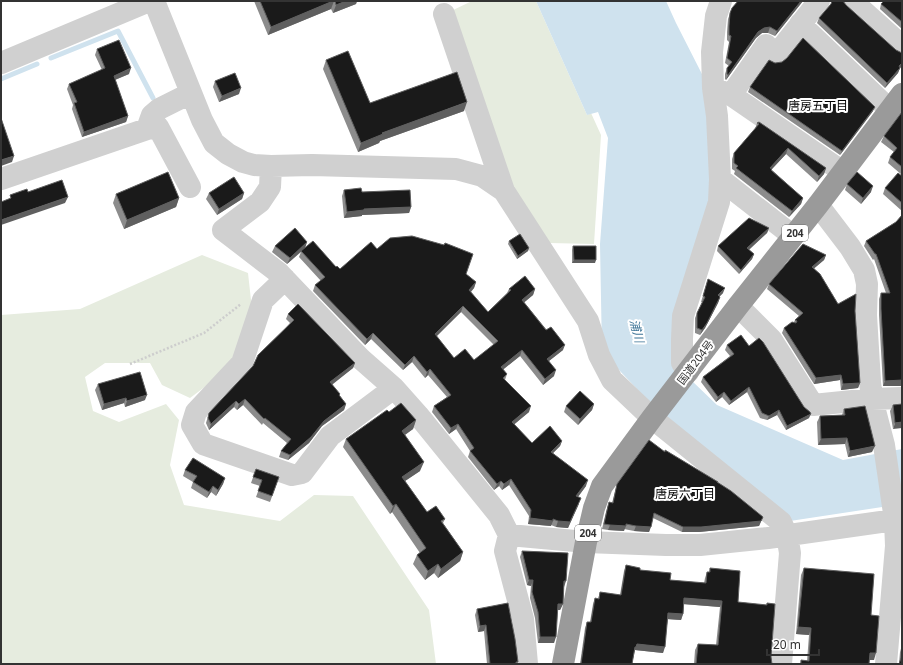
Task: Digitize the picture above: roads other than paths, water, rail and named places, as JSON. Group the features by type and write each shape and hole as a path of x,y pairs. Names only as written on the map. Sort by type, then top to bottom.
{"highway":[{"name":"国道204号","path":"563,664 586,542 594,508 602,486 652,418 818,205 896,102"}],"street":[{"path":"1,63 149,1"},
{"path":"154,1 202,120 214,143 228,154 243,162 254,165 456,169 482,176 504,191"},
{"path":"688,372 682,363 683,316 720,202 717,116 722,92 712,52 716,16 721,1"},
{"path":"722,92 766,46 776,55 819,1"},
{"path":"852,1 902,46"},
{"path":"444,14 504,191 588,321 599,355 612,380 652,418 781,522 787,535 790,553 781,664"},
{"path":"800,24 896,102"},
{"path":"722,92 843,172"},
{"path":"147,129 152,115 159,109 191,93"},
{"path":"1,179 147,129 158,127 190,188"},
{"path":"271,166 270,187 260,202 223,230 279,273 361,359 394,388 418,415 499,515 509,535 505,551 523,619 527,664"},
{"path":"720,179 793,236"},
{"path":"818,205 850,247 864,270 867,284 866,315 872,399 884,446 899,520 886,664"},
{"path":"285,279 263,300 242,363 196,412 192,425 203,444 292,475 302,473 330,436 394,388"},
{"path":"738,306 771,339 813,405 872,399 902,398"},
{"path":"509,535 586,542 700,545 899,520"}],"water":[{"name":"浦川","path":"536,1 666,1 705,80 718,200 681,313 691,380 717,405 843,460 902,449 902,504 790,521 672,426 602,352 600,244 608,138 598,112 587,115"}],"waterway":[{"path":"51,58 118,31 153,98"},
{"path":"1,79 37,64"}],"district":[{"name":"唐房五丁目","path":"818,105"},
{"name":"唐房六丁目","path":"685,493"}]}
